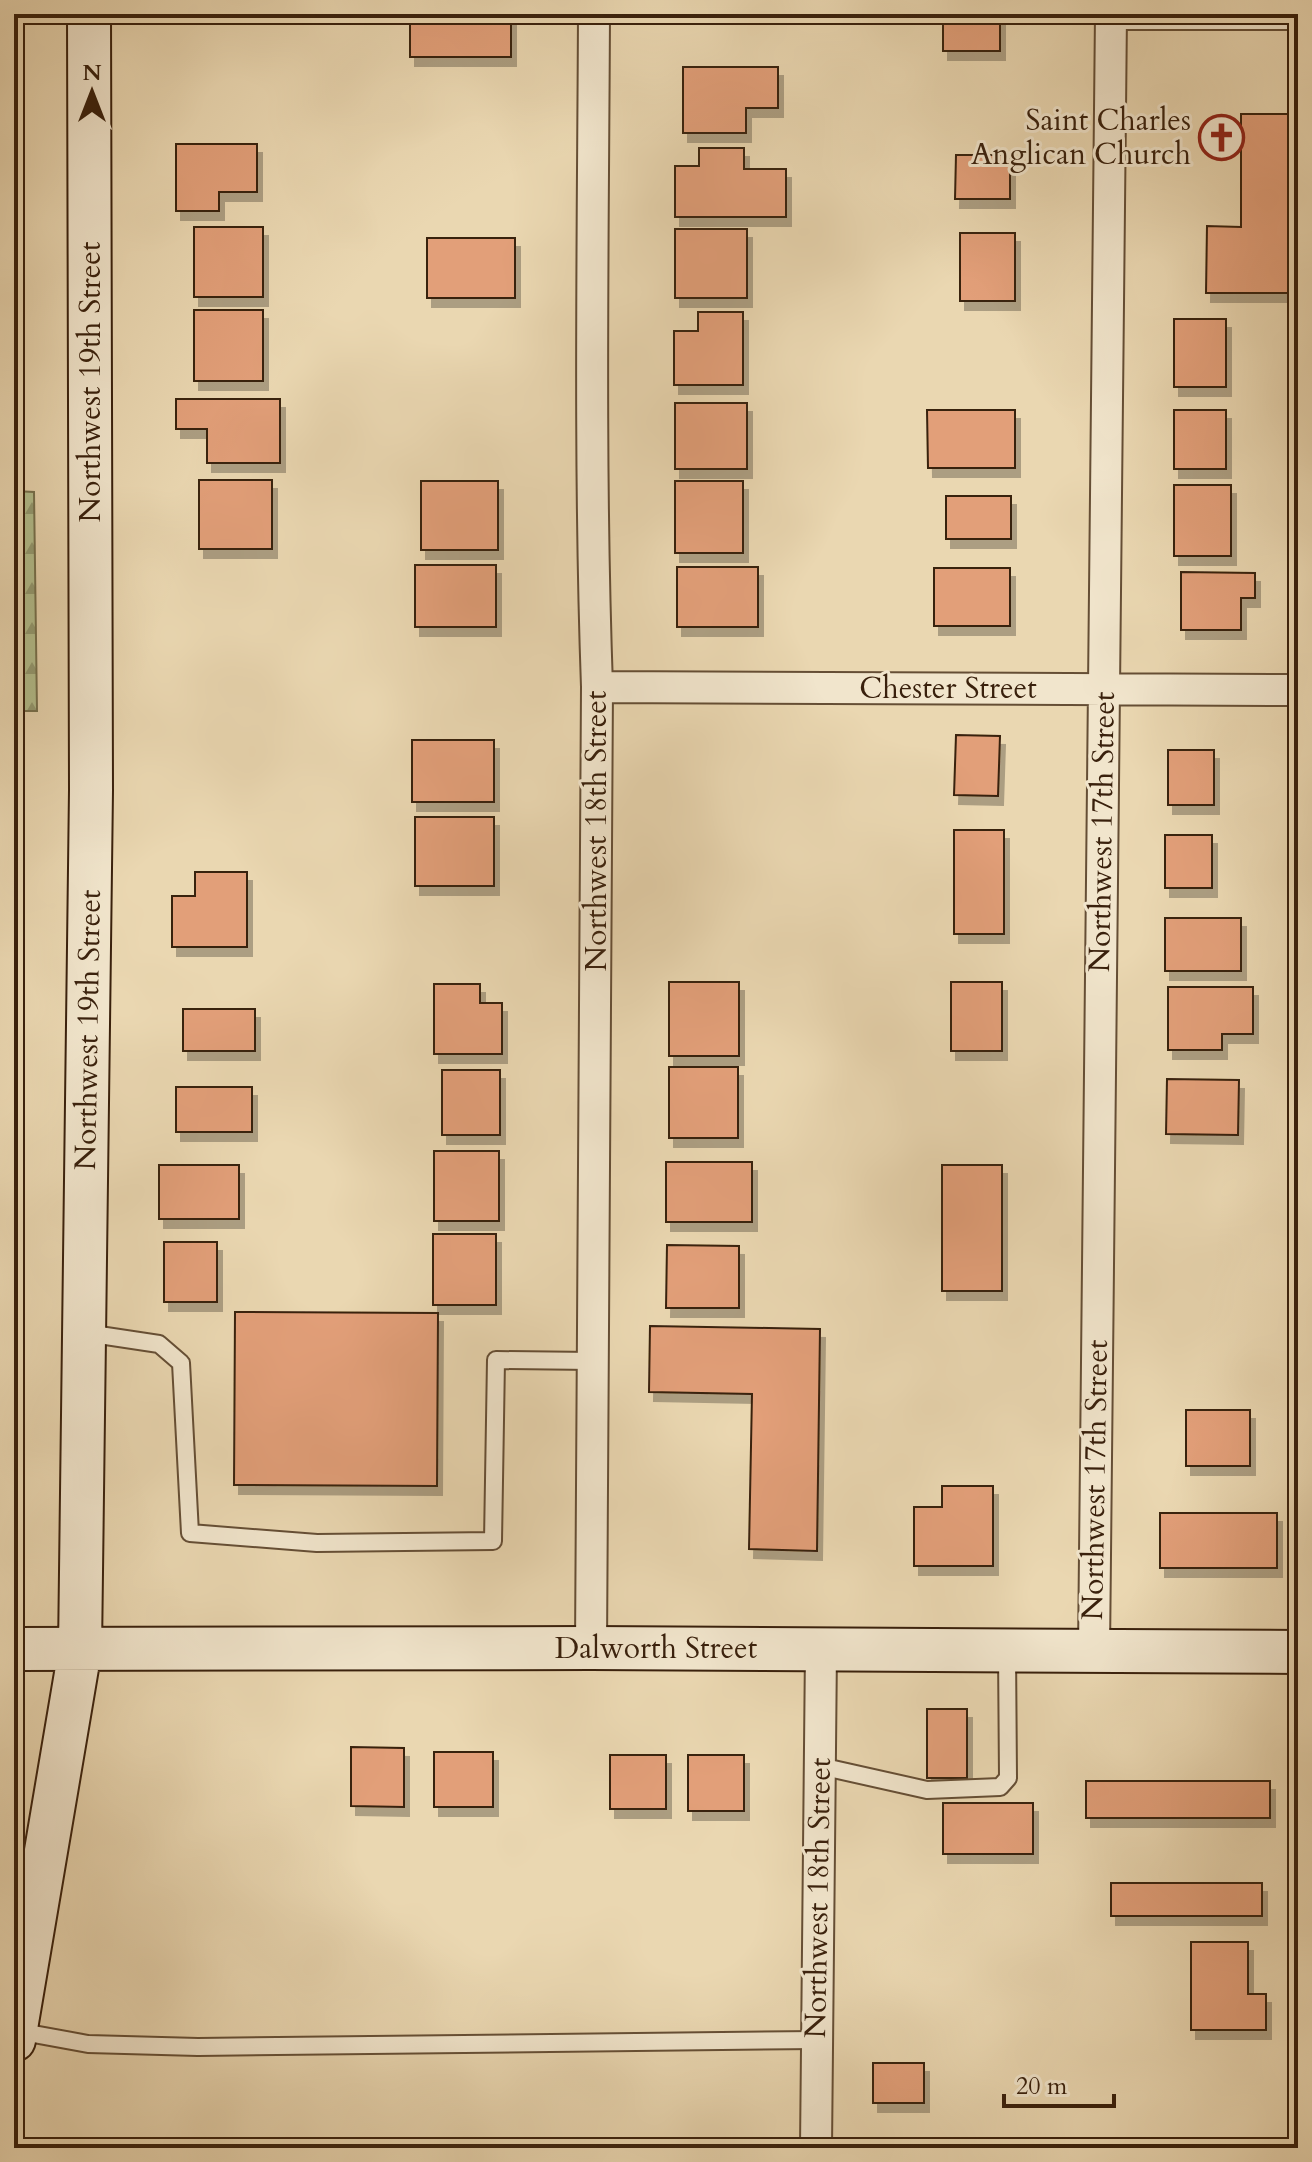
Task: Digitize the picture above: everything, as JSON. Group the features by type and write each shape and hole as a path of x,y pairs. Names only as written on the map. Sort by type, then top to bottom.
{"street":[{"name":"Northwest 19th Street","path":"15,2035 80,1650 91,790 89,14"},
{"name":"Northwest 18th Street","path":"591,1648 597,687 594,606 594,14"},
{"name":"Northwest 17th Street","path":"1094,1651 1111,18"},
{"name":"Chester Street","path":"597,687 1298,690"},
{"name":"Dalworth Street","path":"14,1649 1298,1652"},
{"name":"Northwest 18th Street","path":"816,2148 821,1649"}],"lane":[{"path":"1111,18 1298,21"},
{"path":"84,1333 159,1344 181,1363 190,1533 317,1543 493,1541 496,1360 593,1361"},
{"path":"820,1766 927,1790 1000,1787 1008,1778 1007,1650"},
{"path":"15,2035 88,2044 198,2047 817,2040"}],"green space":[{"path":"14,491 34,492 37,711 14,711"}],"building":[{"path":"410,14 511,14 511,57 410,57"},
{"path":"943,14 1000,14 1000,51 943,51"},
{"path":"683,67 778,67 778,108 746,108 746,133 683,133"},
{"path":"1241,114 1298,114 1298,293 1206,293 1207,226 1241,227"},
{"path":"176,144 257,144 257,192 219,192 219,211 176,211"},
{"path":"699,148 744,148 744,169 786,169 786,217 675,217 675,166 699,166"},
{"path":"956,155 1010,155 1010,199 955,199"},
{"path":"194,227 263,227 263,297 194,297"},
{"path":"675,229 747,229 747,298 675,298"},
{"path":"960,233 1015,233 1015,301 960,301"},
{"path":"427,238 515,238 515,298 427,298"},
{"path":"194,310 263,310 263,381 194,381"},
{"path":"698,312 743,312 743,385 674,385 674,331 698,331"},
{"path":"1174,319 1226,319 1226,387 1174,387"},
{"path":"176,399 280,399 280,463 207,463 207,429 176,429"},
{"path":"675,403 747,403 747,469 675,469"},
{"path":"927,410 1015,410 1015,468 928,468"},
{"path":"1174,410 1226,410 1226,469 1174,469"},
{"path":"199,480 272,480 272,549 199,549"},
{"path":"421,481 498,481 498,550 421,550"},
{"path":"675,481 743,481 743,553 675,553"},
{"path":"1174,485 1231,485 1231,556 1174,556"},
{"path":"946,496 1011,496 1011,539 946,539"},
{"path":"415,565 496,565 496,627 415,627"},
{"path":"677,567 758,567 758,627 677,627"},
{"path":"934,568 1010,568 1010,626 934,626"},
{"path":"1181,572 1255,573 1255,598 1241,598 1241,630 1181,630"},
{"path":"956,735 1000,736 998,796 954,795"},
{"path":"412,740 494,740 494,802 412,802"},
{"path":"1168,750 1214,750 1214,805 1168,805"},
{"path":"415,817 494,817 494,886 415,886"},
{"path":"954,830 1004,830 1004,934 954,934"},
{"path":"1165,835 1212,835 1212,888 1165,888"},
{"path":"195,872 247,872 247,947 172,947 172,896 195,896"},
{"path":"1165,918 1241,918 1241,971 1165,971"},
{"path":"669,982 739,982 739,1056 669,1056"},
{"path":"951,982 1002,982 1002,1051 951,1051"},
{"path":"434,984 480,984 480,1003 502,1003 502,1054 434,1054"},
{"path":"1168,987 1253,987 1253,1034 1222,1034 1222,1050 1168,1050"},
{"path":"183,1009 255,1009 255,1051 183,1051"},
{"path":"669,1067 738,1067 738,1138 669,1138"},
{"path":"442,1070 500,1070 500,1135 442,1135"},
{"path":"1167,1079 1239,1080 1238,1135 1166,1134"},
{"path":"176,1087 252,1087 252,1132 176,1132"},
{"path":"434,1151 499,1151 499,1221 434,1221"},
{"path":"666,1162 752,1162 752,1222 666,1222"},
{"path":"159,1165 239,1165 239,1219 159,1219"},
{"path":"942,1165 1002,1165 1002,1291 942,1291"},
{"path":"433,1234 496,1234 496,1305 433,1305"},
{"path":"164,1242 217,1242 217,1302 164,1302"},
{"path":"667,1245 739,1246 739,1308 666,1308"},
{"path":"235,1312 438,1313 437,1486 234,1485"},
{"path":"650,1326 820,1329 817,1551 749,1549 752,1394 649,1392"},
{"path":"1186,1410 1250,1410 1250,1466 1186,1466"},
{"path":"942,1486 993,1486 993,1566 914,1566 914,1507 942,1507"},
{"path":"1160,1513 1277,1513 1277,1568 1160,1568"},
{"path":"927,1709 967,1709 967,1778 927,1778"},
{"path":"351,1747 404,1748 404,1807 351,1806"},
{"path":"434,1752 493,1752 493,1807 434,1807"},
{"path":"610,1755 666,1755 666,1809 610,1809"},
{"path":"688,1755 744,1755 744,1811 688,1811"},
{"path":"1086,1781 1270,1781 1270,1818 1086,1818"},
{"path":"943,1803 1033,1803 1033,1854 943,1854"},
{"path":"1111,1883 1262,1883 1262,1916 1111,1916"},
{"path":"1191,1942 1248,1942 1248,1994 1266,1994 1266,2030 1191,2030"},
{"path":"873,2063 924,2063 924,2103 873,2103"}],"place":[{"name":"Saint Charles Anglican Church","path":"1222,137"}]}
